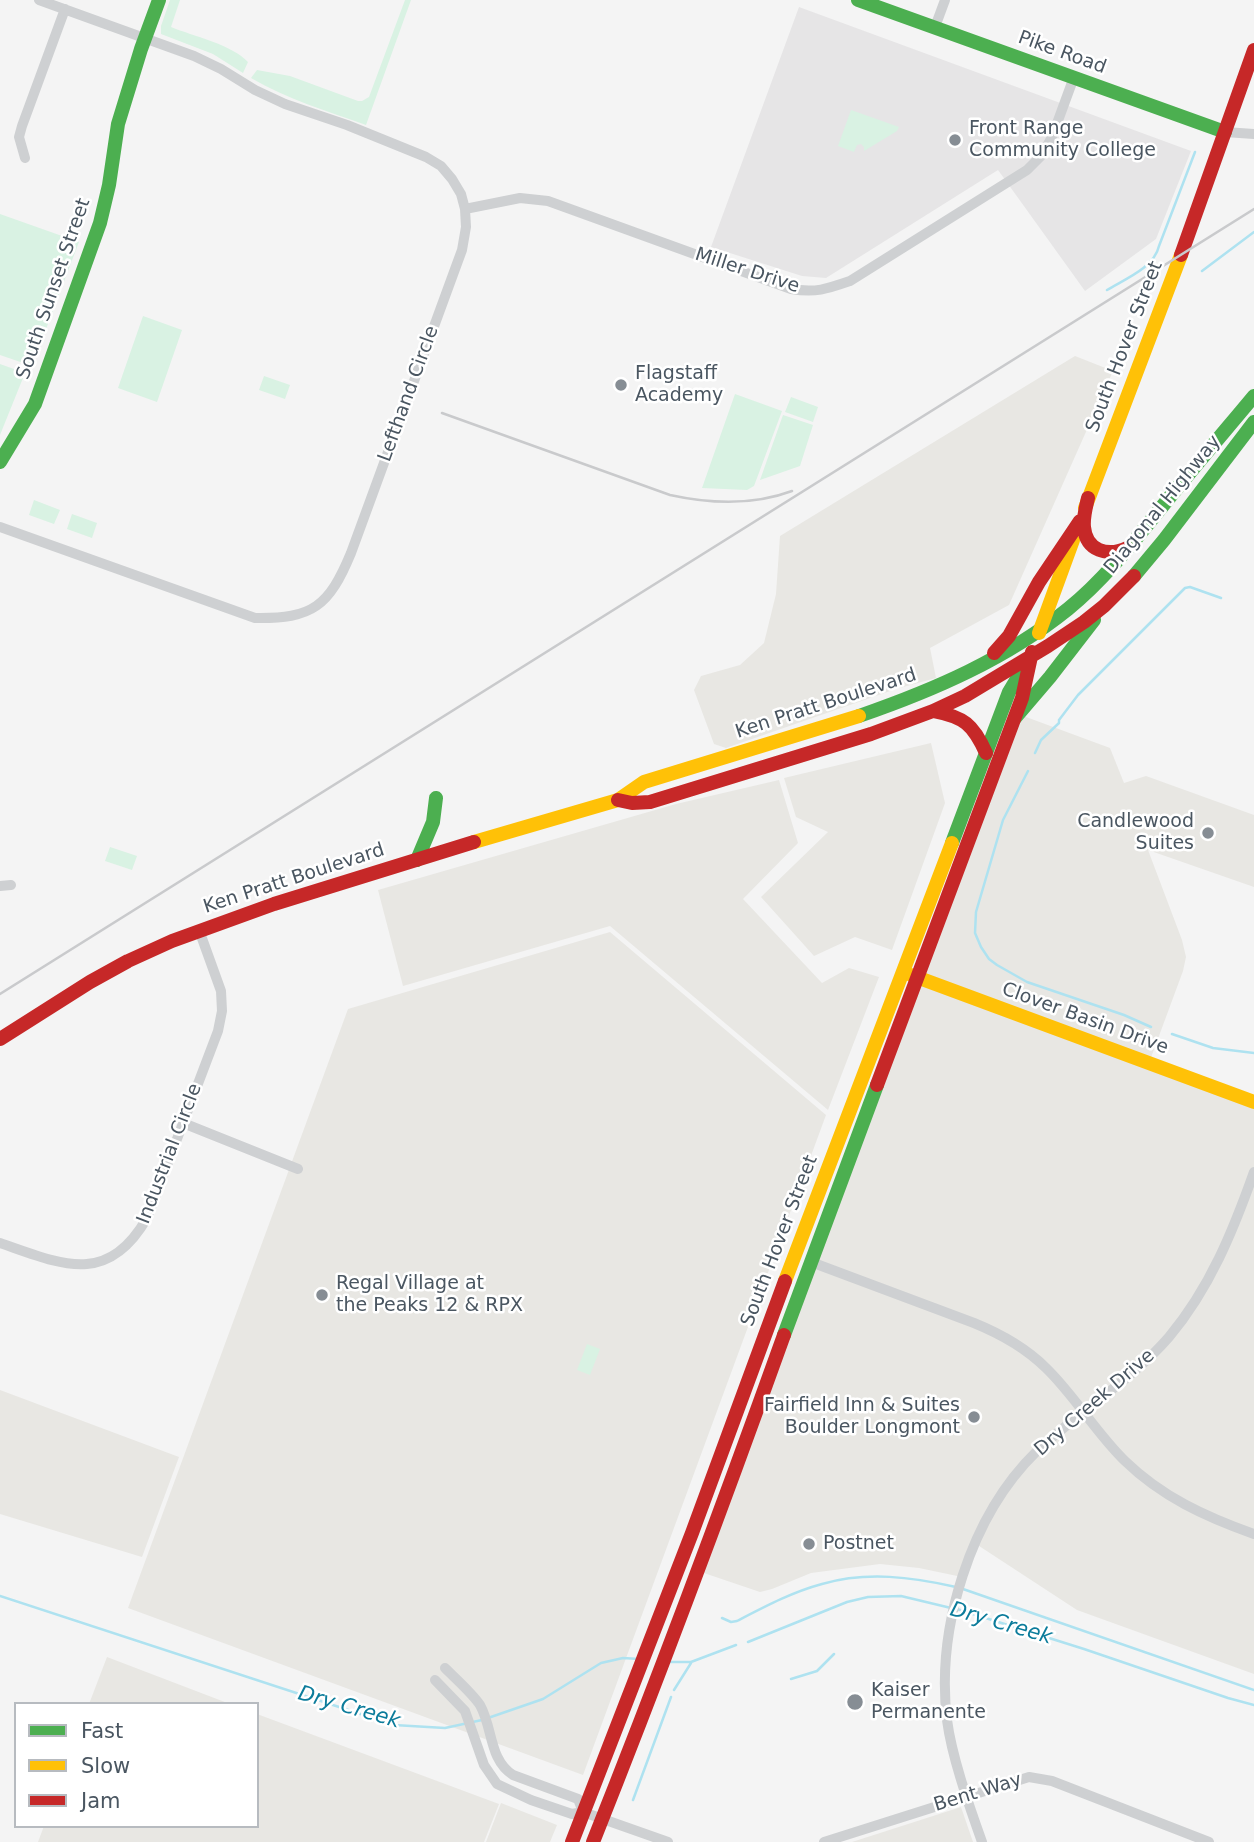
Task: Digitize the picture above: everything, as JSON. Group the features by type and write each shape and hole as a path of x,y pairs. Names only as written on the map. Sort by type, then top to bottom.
{"main road":[{"name":"South Sunset Street","path":"0,462 35,404 100,223 118,124 159,0"},
{"name":"Pike Road","path":"858,0 1225,132"},
{"name":"South Hover Street","path":"572,1842 692,1533 1009,692 1030,656 1040,630 1181,254 1254,50"},
{"name":"Diagonal Highway","path":"1040,630 1092,586 1130,546 1254,396"},
{"name":"Diagonal Highway","path":"1030,656 1104,606 1135,575 1254,422"},
{"path":"1088,498 1084,523 1085,536 1091,546 1113,554 1130,546"},
{"path":"974,669 995,653 1009,636 1039,582 1080,521"},
{"path":"1015,718 1104,606"},
{"name":"Ken Pratt Boulevard","path":"0,1039 115,968 199,930 416,860 618,800 644,782 898,703 1000,656 1040,630"},
{"name":"South Hover Street","path":"593,1842 663,1666 1015,718 1022,698 1030,656"},
{"name":"Ken Pratt Boulevard","path":"618,800 632,803 650,802 872,734 933,711 1030,656"},
{"path":"933,711 971,725 986,753"},
{"path":"416,860 433,822 436,798"},
{"name":"Clover Basin Drive","path":"903,972 1254,1102"},
{"path":"795,1256 811,1262"}],"street":[{"name":"Lefthand Circle","path":"0,527 255,618 284,618 311,609 332,590 351,553 462,250 466,227 461,194 441,166 426,157 347,125 285,104 194,56 39,0"},
{"path":"935,27 945,0"},
{"path":"25,158 19,137 65,9"},
{"name":"Miller Drive","path":"465,209 520,198 548,201 791,289 827,290 850,281 1027,170 1042,155 1052,137 1074,77"},
{"name":"Pike Road","path":"1225,132 1254,134"},
{"path":"0,886 11,885"},
{"name":"Industrial Circle","path":"0,1243 58,1263 76,1265 91,1264 108,1258 124,1248 138,1234 147,1218 218,1031 222,1011 221,991 199,930"},
{"path":"183,1124 298,1169"},
{"name":"Dry Creek Drive","path":"982,1842 949,1732 946,1709 946,1671 952,1615 977,1540 1009,1483 1035,1453 1147,1361 1185,1316 1222,1254 1254,1172"},
{"path":"811,1262 998,1333 1023,1348 1051,1373 1121,1457 1154,1486 1197,1512 1254,1535"},
{"path":"445,1668 480,1705 498,1758 505,1770 578,1799 583,1812"},
{"path":"435,1680 465,1711 484,1765 498,1784 531,1800 572,1814 583,1812 668,1842"},
{"name":"Bent Way","path":"824,1842 1029,1777 1052,1781 1209,1842"}],"shaded area":[{"name":"Front Range Community College","path":"799,7 1191,151 1156,239 1085,291 998,170 826,278 802,276 711,247"},
{"path":"1075,356 1113,371 1009,605 930,648 936,678 896,689 726,748 714,744 694,690 701,676 740,665 764,643 776,594 780,536"},
{"path":"1018,714 1110,748 1124,783 1146,776 1254,815 1254,887 1148,850 1186,957 1149,1063 918,977"},
{"path":"931,743 945,803 892,950 855,937 814,956 761,897 828,832 796,817 784,778"},
{"path":"779,780 798,843 743,899 822,983 849,968 879,977 828,1110 610,926 403,986 378,890 676,804"},
{"path":"610,932 826,1115 583,1775 128,1608 348,1009"},
{"path":"917,978 1254,1103 1254,1674 1077,1610 976,1544 962,1577 919,1568 880,1564 811,1573 760,1592 698,1571"},
{"path":"0,1390 179,1457 142,1557 0,1514"},
{"path":"107,1657 225,1702 90,1702"},
{"path":"259,1715 499,1804 484,1842 38,1842 43,1828 259,1828"},
{"path":"501,1803 557,1825 550,1842 486,1842"},
{"path":"961,1807 973,1842 852,1842"}],"green space":[{"path":"170,0 180,0 171,27 223,46 241,56 248,62 243,73 213,54 161,34"},
{"path":"405,0 411,0 366,125 293,98 251,78 257,70 290,76 362,101 369,97"},
{"path":"851,110 899,127 897,131 864,151 861,144 857,145 854,152 838,146"},
{"path":"0,214 79,242 32,366 0,355"},
{"path":"143,316 182,330 157,402 118,388"},
{"path":"0,364 25,373 0,435"},
{"path":"264,376 290,385 285,399 259,390"},
{"path":"735,394 782,411 754,486 747,490 702,488"},
{"path":"791,397 818,407 813,422 785,412"},
{"path":"783,415 813,425 800,466 760,480"},
{"path":"34,500 60,510 54,524 29,515"},
{"path":"72,514 97,523 92,538 67,529"},
{"path":"110,847 137,856 132,870 105,861"},
{"path":"587,1344 600,1349 590,1375 577,1370"}],"waterway":[{"path":"1107,290 1145,267 1156,254 1195,152"},
{"path":"1202,271 1254,232"},
{"path":"1035,753 1041,740 1059,723 1078,695 1185,588 1190,587 1221,598"},
{"path":"1028,771 1003,820 976,912 975,933 981,947 989,959 1027,982 1151,1027"},
{"path":"1172,1034 1213,1048 1254,1053"},
{"path":"722,1618 731,1622 737,1621 800,1591 839,1580 906,1578 956,1587"},
{"path":"963,1589 1254,1690"},
{"name":"Dry Creek","path":"0,1596 394,1725 445,1728 482,1720"},
{"name":"Dry Creek","path":"748,1642 847,1602 868,1597 901,1596 951,1608"},
{"name":"Dry Creek","path":"957,1609 1254,1705"},
{"name":"Dry Creek","path":"670,1662 691,1662 736,1645"},
{"path":"791,1679 817,1671 834,1654"},
{"name":"Dry Creek","path":"488,1718 543,1699 601,1663 623,1658 639,1659"},
{"path":"674,1690 691,1663"},
{"path":"633,1800 671,1697"}],"railway":[{"path":"0,994 1254,209"},
{"path":"442,413 670,495 731,502 762,499 792,491"}],"traffic: fast":[{"path":"0,462 35,404 100,223 118,124 159,0"},
{"path":"858,0 1225,132"},
{"path":"859,716 968,672 1020,643 1068,609 1119,559 1254,396"},
{"path":"1134,576 1254,422"},
{"path":"1015,718 1094,620"},
{"path":"952,843 1009,692 1024,667"},
{"path":"417,860 433,822 436,798"},
{"path":"784,1335 877,1085"}],"traffic: slow":[{"path":"1085,508 1181,255"},
{"path":"1039,633 1073,540"},
{"path":"474,842 618,800 644,782 859,716"},
{"path":"785,1281 952,843"},
{"path":"911,975 1254,1102"}],"traffic: jam":[{"path":"1181,255 1254,50"},
{"path":"1088,498 1084,523 1089,542 1093,547 1106,552 1127,548"},
{"path":"994,653 1009,636 1039,582 1080,521"},
{"path":"618,800 632,803 650,802 871,734 933,711 965,696 1084,622 1134,576"},
{"path":"877,1085 1022,698 1032,652"},
{"path":"933,711 953,716 966,723 977,735 986,753"},
{"path":"0,1039 90,982 172,941 274,904 474,842"},
{"path":"572,1842 692,1533 785,1281"},
{"path":"593,1842 691,1589 784,1335"}],"place":[{"name":"Front Range Community College","path":"955,140"},
{"name":"Flagstaff Academy","path":"621,385"},
{"name":"Candlewood Suites","path":"1208,833"},
{"name":"Regal Village at the Peaks 12 & RPX","path":"322,1295"},
{"name":"Fairfield Inn & Suites Boulder Longmont","path":"974,1417"},
{"name":"Postnet","path":"809,1544"},
{"name":"Kaiser Permanente","path":"855,1702"}]}
